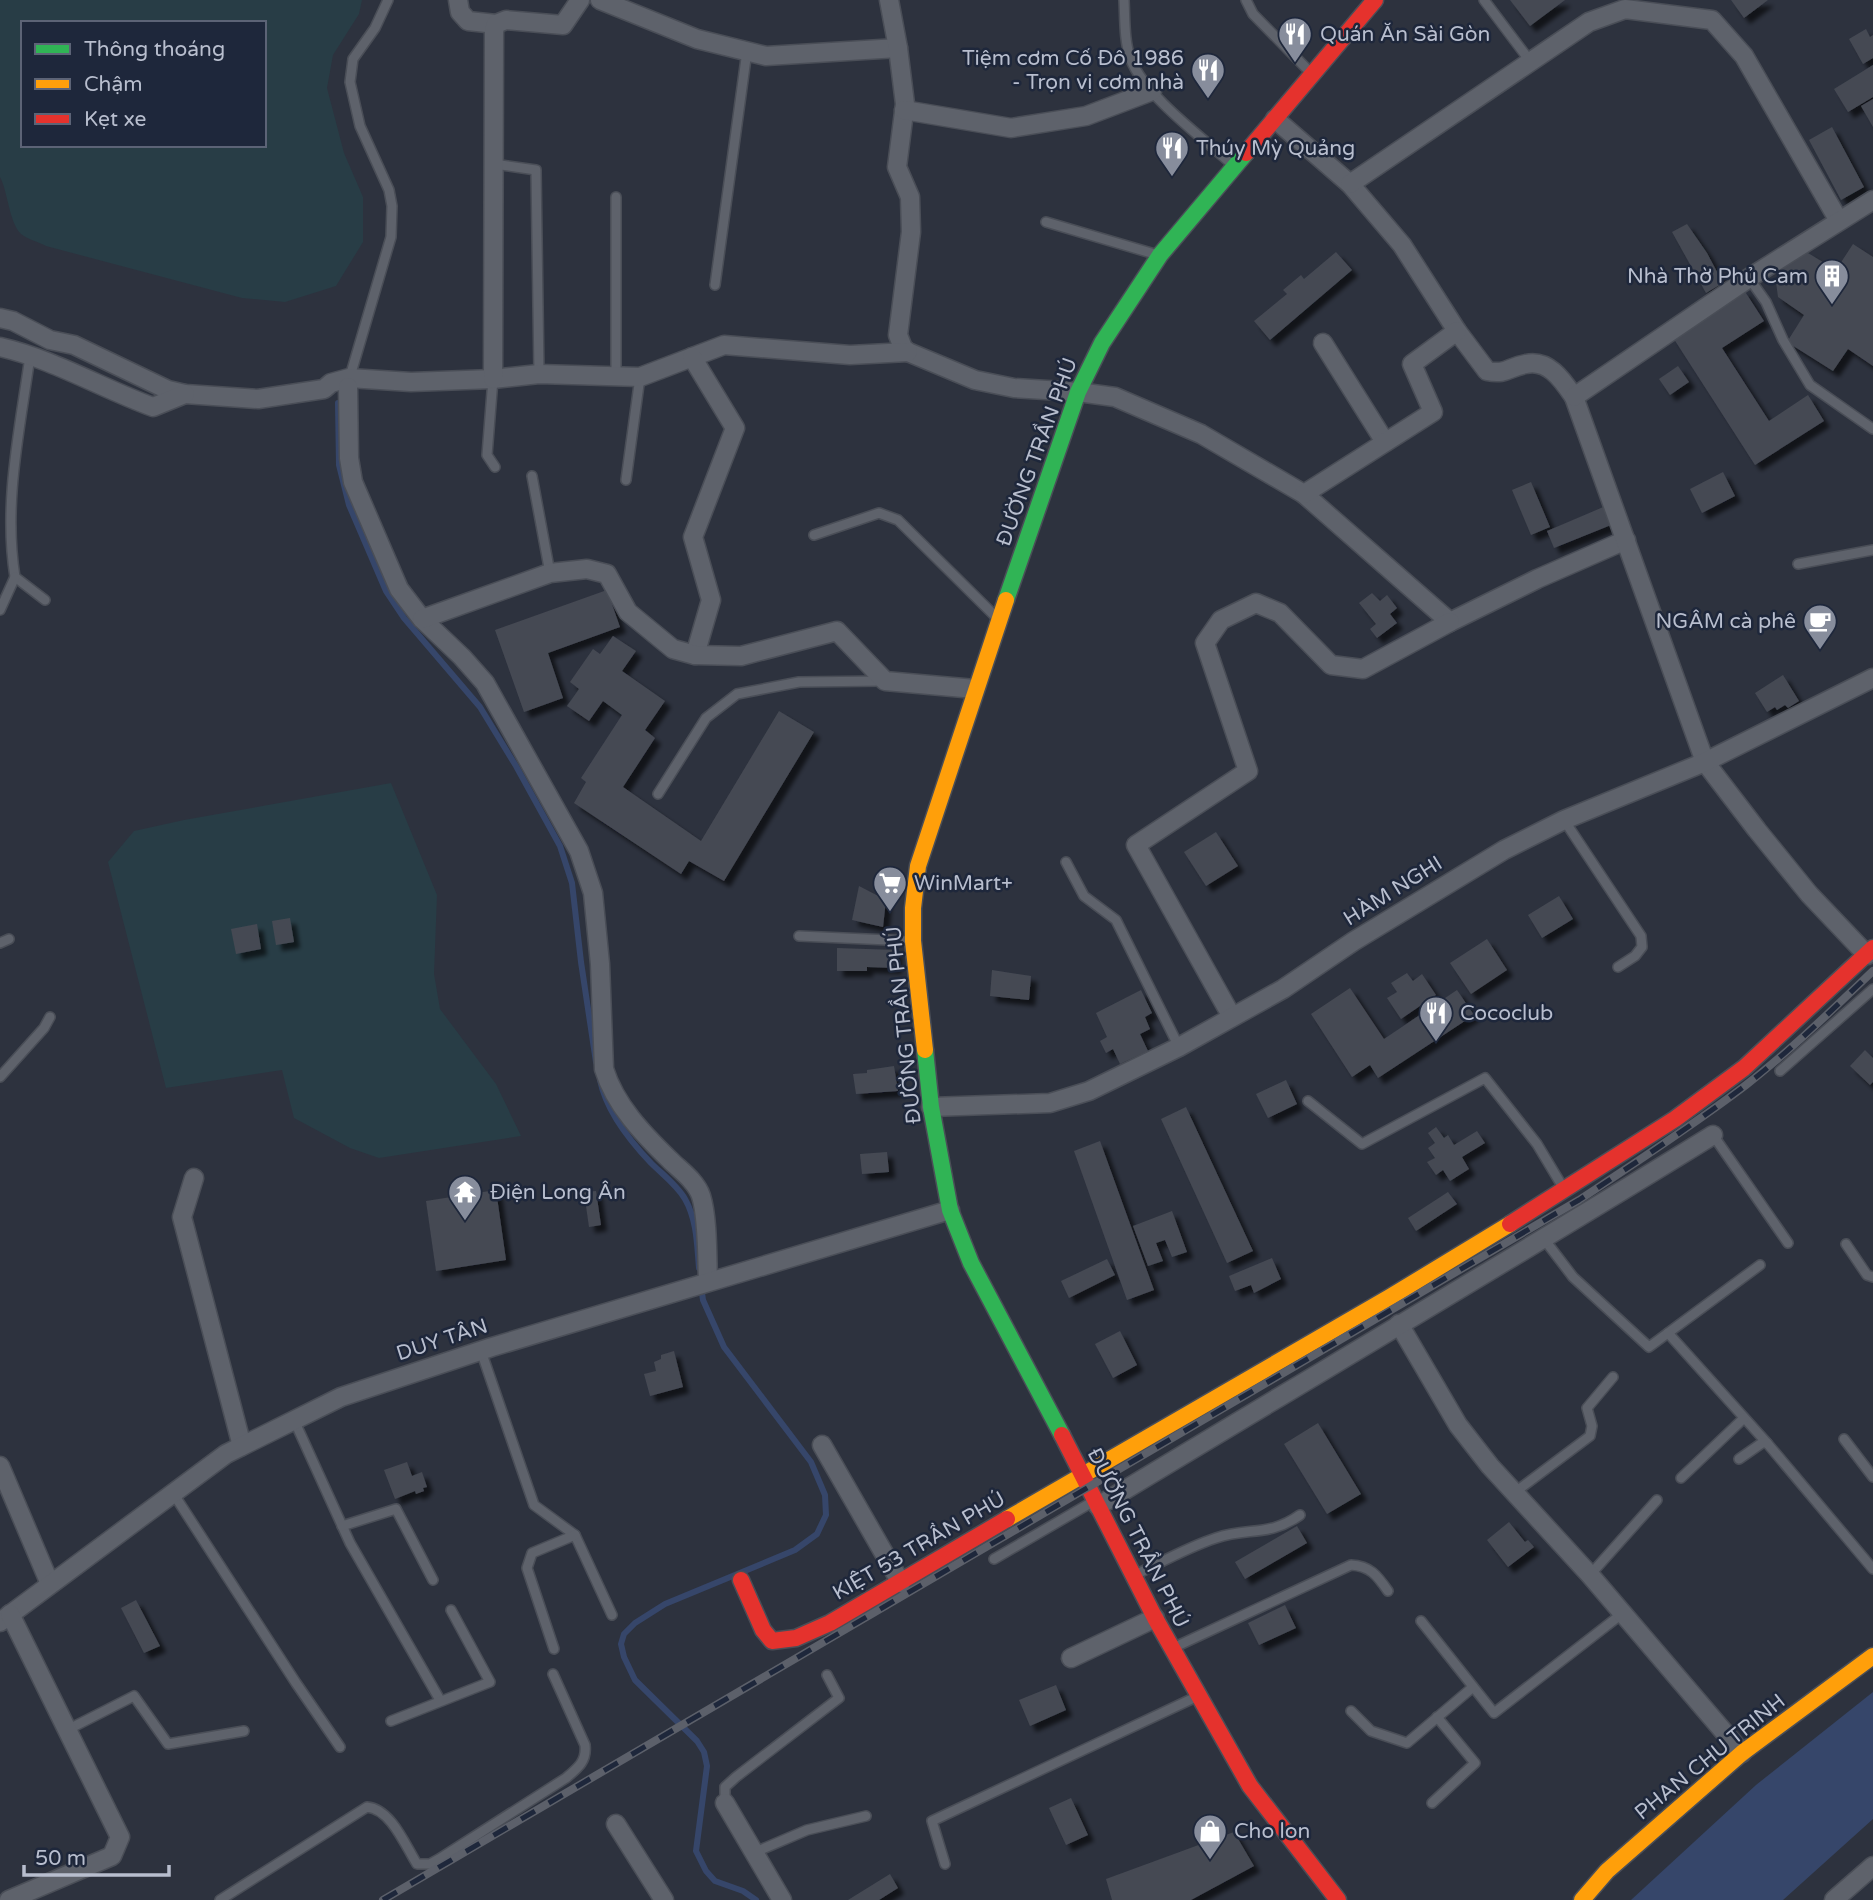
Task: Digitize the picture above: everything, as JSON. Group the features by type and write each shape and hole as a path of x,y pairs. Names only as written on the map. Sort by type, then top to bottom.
{"street":[{"path":"458,0 460,12 468,21 496,24 506,20 563,25 580,0"},
{"path":"600,0 697,39 766,56 898,48"},
{"path":"889,0 898,48 904,110 897,167 909,197 911,232 898,335 903,348 975,380 1014,388 1115,397 1200,433 1304,494 1450,622"},
{"name":"ĐƯỜNG TRẦN PHÚ","path":"1334,1899 1250,1786 1198,1696 971,1262 950,1210 931,1107 913,941 913,908 918,866 975,689 1078,392 1102,343 1160,255 1375,0"},
{"path":"1350,184 1589,22 1625,9 1712,20 1744,56 1839,221"},
{"path":"493,379 496,24"},
{"path":"904,110 1011,128 1086,116 1152,90"},
{"path":"1275,119 1350,184 1402,245 1457,331 1487,371 1502,374 1525,363 1541,363 1561,378 1574,397 1706,762 1756,830 1809,894 1870,951"},
{"path":"1574,397 1749,278 1873,200"},
{"path":"0,318 13,321 50,340 74,345 168,390 185,394 258,399 324,389 330,384 346,381 411,382 493,379 539,374 640,377 724,345 849,355 908,352"},
{"path":"1304,494 1433,412 1412,364 1457,331"},
{"path":"1323,343 1385,442"},
{"path":"0,347 30,354 114,393 153,407 185,394"},
{"path":"692,357 736,429 693,537 711,600 695,654"},
{"path":"346,381 349,458 353,482 398,589 422,619 485,683 579,851 593,893 600,964 604,1069 613,1093 645,1135 692,1181 701,1195 702,1284"},
{"path":"1232,1017 1136,845 1248,771 1205,643 1221,620 1256,603 1280,613 1331,664 1363,669 1537,579 1626,540"},
{"path":"422,619 550,573 587,569 607,574 628,612 673,649 695,654 741,656 837,631 885,681 975,689"},
{"name":"HÀM NGHI","path":"931,1107 1049,1103 1089,1091 1179,1047 1283,989 1354,941 1504,850 1564,820 1706,762 1873,678"},
{"name":"KIỆT 53 TRẦN PHÚ","path":"741,1580 763,1630 772,1641 796,1638 830,1623 1390,1297 1566,1191 1675,1119 1744,1068 1870,951"},
{"path":"1097,1503 1544,1239 1713,1135"},
{"path":"194,1178 183,1217 242,1446"},
{"name":"DUY TÂN","path":"5,1618 226,1454 341,1397 481,1351 950,1210"},
{"path":"1399,1324 1458,1425 1742,1754"},
{"path":"822,1445 901,1583"},
{"path":"2,1477 50,1584"},
{"path":"5,1618 67,1731 120,1837 112,1856 9,1900"},
{"path":"1072,1658 1155,1618"},
{"name":"PHAN CHU TRINH","path":"1582,1900 1607,1871 1742,1754 1873,1656"},
{"path":"724,1803 782,1900"},
{"path":"615,1824 664,1900"},
{"path":"1834,1900 1873,1866"}],"lane":[{"path":"346,381 391,237 392,206 389,190 360,126 350,82 353,59 375,28 388,0"},
{"path":"1246,0 1254,14 1312,75"},
{"path":"1483,0 1530,61"},
{"path":"1126,2 1127,42 1131,60 1145,84 1235,167"},
{"path":"715,285 747,51"},
{"path":"494,164 536,170 539,374"},
{"path":"616,197 617,376"},
{"path":"1046,222 1160,255"},
{"path":"1749,278 1766,302 1783,340 1810,385 1873,429"},
{"path":"0,610 15,577 10,544 10,505 30,354"},
{"path":"626,480 640,377"},
{"path":"493,379 487,455 495,467"},
{"path":"532,476 550,573"},
{"path":"814,535 879,513 898,520 999,620"},
{"path":"1798,564 1873,551"},
{"path":"15,577 45,600"},
{"path":"658,794 706,718 737,694 799,682 885,681"},
{"path":"1564,820 1641,936 1642,947 1635,956 1618,967"},
{"path":"1066,862 1084,897 1116,920 1179,1047"},
{"path":"799,936 913,941"},
{"path":"1780,1071 1873,989"},
{"path":"0,1077 44,1028 50,1017"},
{"path":"1308,1101 1362,1144 1485,1078 1537,1144 1566,1191"},
{"path":"1713,1135 1788,1243"},
{"path":"1544,1239 1573,1277 1649,1347 1760,1265"},
{"path":"1846,1244 1867,1275 1873,1277"},
{"path":"1668,1334 1767,1443 1873,1569"},
{"path":"481,1351 534,1505 575,1535 612,1615"},
{"path":"1514,1493 1590,1436 1592,1426 1587,1408 1613,1377"},
{"path":"1681,1478 1744,1418"},
{"path":"294,1420 342,1526 440,1700"},
{"path":"1844,1439 1873,1477"},
{"path":"1739,1458 1762,1443 1767,1443"},
{"path":"173,1493 340,1747"},
{"path":"1590,1575 1657,1500"},
{"path":"994,1559 1097,1503"},
{"path":"342,1526 396,1509 433,1580"},
{"path":"1134,1576 1214,1538 1240,1531 1274,1530 1300,1515"},
{"path":"554,1649 527,1568 532,1553 575,1535"},
{"path":"1172,1649 1351,1565 1364,1566 1371,1570 1388,1591"},
{"path":"391,1721 489,1682 451,1610"},
{"path":"1421,1621 1494,1713 1623,1613"},
{"path":"220,1900 367,1807 377,1808 388,1818 417,1864 426,1865 566,1778 581,1765 586,1752 553,1674"},
{"path":"724,1803 725,1787 839,1698 827,1675"},
{"path":"1351,1711 1371,1731 1407,1743 1473,1687"},
{"path":"67,1731 134,1696 168,1744 244,1731"},
{"path":"945,1864 932,1821 1198,1696"},
{"path":"1432,1803 1475,1763 1437,1717"},
{"path":"753,1853 807,1830 866,1816"}],"shaded area":[{"path":"0,0 362,0 359,14 333,55 327,88 344,153 363,197 363,242 336,286 285,302 242,298 46,246 24,236 17,229 0,177"},
{"path":"391,783 437,895 434,974 440,1009 496,1084 521,1136 379,1158 350,1148 294,1118 282,1070 166,1088 108,862 134,831"}],"water":[{"path":"1873,1692 1873,1819 1783,1900 1631,1900 1756,1785"}],"building":[{"path":"1510,0 1565,0 1530,26"},
{"path":"1731,0 1768,0 1744,18"},
{"path":"1866,29 1870,37 1873,35 1873,58 1863,64 1849,39"},
{"path":"1873,65 1873,97 1848,112 1834,89"},
{"path":"1873,99 1873,127 1861,106"},
{"path":"1832,127 1864,187 1841,200 1809,140"},
{"path":"1687,224 1723,283 1706,293 1672,232"},
{"name":"Nhà Thờ Phủ Cam","path":"1853,244 1873,257 1873,366 1848,349 1833,371 1787,342 1804,315 1778,297 1776,282 1783,267 1797,255 1808,253 1836,270"},
{"path":"1336,252 1352,270 1270,340 1254,321 1287,294 1283,290 1301,275 1304,279"},
{"path":"1744,290 1764,321 1722,348 1769,421 1808,395 1824,421 1755,465 1672,336"},
{"path":"1678,366 1689,382 1670,395 1659,379"},
{"path":"1723,472 1735,496 1702,513 1690,489"},
{"path":"1531,482 1550,527 1531,535 1512,490"},
{"path":"1608,505 1616,523 1554,548 1547,531"},
{"path":"607,590 620,627 548,653 563,698 524,712 495,630"},
{"path":"1372,593 1380,601 1387,595 1397,608 1390,614 1397,623 1377,638 1370,629 1376,624 1359,603"},
{"path":"613,636 636,651 622,671 665,701 645,730 655,738 623,787 701,841 779,711 814,732 724,881 689,861 681,874 574,803 586,782 581,778 622,715 603,701 589,721 567,706 579,689 570,682 593,649 600,654"},
{"path":"1783,675 1799,701 1788,708 1785,705 1767,712 1755,693"},
{"path":"1216,832 1238,866 1206,886 1184,852"},
{"path":"859,886 886,900 883,927 852,920"},
{"path":"1559,896 1573,919 1542,938 1528,915"},
{"path":"290,918 294,942 276,945 272,921"},
{"path":"257,924 261,949 236,954 231,929"},
{"path":"1487,939 1507,970 1471,994 1450,963"},
{"path":"837,948 896,950 896,968 867,967 867,971 837,971"},
{"path":"992,970 1031,976 1029,1000 990,996"},
{"path":"1407,973 1413,981 1422,974 1436,995 1401,1019 1387,998 1397,992 1391,983"},
{"path":"1350,988 1384,1039 1457,990 1474,1015 1378,1078 1370,1065 1352,1077 1311,1014"},
{"path":"1141,990 1152,1013 1145,1017 1150,1029 1140,1034 1148,1051 1120,1064 1113,1049 1106,1053 1100,1041 1107,1037 1096,1013"},
{"path":"1865,1050 1873,1058 1873,1082 1870,1085 1850,1066"},
{"path":"894,1066 898,1091 856,1094 853,1074"},
{"path":"1286,1080 1297,1104 1268,1118 1256,1094"},
{"path":"1186,1107 1253,1251 1227,1263 1161,1119"},
{"path":"1436,1127 1444,1138 1448,1135 1454,1145 1477,1131 1485,1143 1462,1157 1469,1169 1450,1181 1443,1170 1436,1175 1427,1162 1435,1158 1428,1148 1435,1143 1428,1133"},
{"path":"1100,1141 1154,1290 1127,1300 1074,1151"},
{"path":"887,1152 889,1172 862,1174 860,1154"},
{"name":"Điện Long Ân","path":"496,1190 506,1260 436,1271 426,1201"},
{"path":"596,1191 601,1225 589,1227 584,1192"},
{"path":"1448,1192 1457,1204 1416,1231 1408,1218"},
{"path":"1172,1211 1187,1252 1172,1257 1165,1240 1156,1243 1163,1261 1148,1266 1133,1226"},
{"path":"1272,1258 1281,1279 1254,1293 1251,1285 1235,1291 1229,1276"},
{"path":"1107,1259 1115,1275 1069,1298 1061,1281"},
{"path":"1120,1331 1137,1365 1113,1378 1095,1344"},
{"path":"674,1351 683,1387 650,1396 644,1374 656,1371 654,1362 661,1359 661,1355"},
{"path":"1318,1423 1361,1494 1327,1514 1284,1444"},
{"path":"407,1462 412,1476 422,1472 427,1487 416,1494 415,1491 395,1499 384,1470"},
{"path":"1509,1522 1525,1542 1528,1540 1534,1547 1508,1567 1487,1540"},
{"path":"1297,1526 1307,1543 1245,1579 1235,1562"},
{"path":"136,1600 160,1646 144,1653 121,1608"},
{"path":"1285,1605 1296,1628 1259,1645 1248,1623"},
{"path":"1056,1685 1066,1710 1030,1726 1019,1700"},
{"path":"1071,1798 1088,1835 1066,1845 1049,1808"},
{"path":"1234,1832 1254,1866 1191,1900 1112,1900 1106,1879"},
{"path":"890,1874 898,1888 879,1900 848,1900"}],"waterway":[{"path":"338,403 339,465 349,505 386,591 404,618 480,707 560,846 572,883 596,1062"},
{"path":"600,1080 613,1114 627,1135 685,1199 694,1224 699,1268"},
{"path":"701,1286 703,1300 724,1347 811,1462 825,1495 826,1515 817,1534 795,1550 665,1604 635,1623 624,1634 621,1644 635,1680 697,1741 704,1752 707,1766 696,1851 706,1871 715,1881 743,1891 756,1900"}],"railway":[{"path":"383,1900 1579,1200 1746,1085 1795,1044 1873,971"}],"traffic: fast":[{"path":"1006,600 1078,392 1102,343 1160,255 1246,153"},
{"path":"925,1050 931,1107 950,1210 971,1263 1062,1435"}],"traffic: slow":[{"path":"925,1050 913,941 913,908 918,866 1006,600"},
{"path":"1007,1519 1390,1297 1510,1224"},
{"path":"1582,1900 1607,1871 1742,1753 1873,1656"}],"traffic: jam":[{"path":"1246,153 1375,0"},
{"path":"1510,1224 1675,1119 1744,1068 1873,948"},
{"path":"1062,1435 1155,1618 1250,1786 1338,1900"},
{"path":"741,1580 763,1630 772,1641 796,1638 830,1623 1007,1519"}],"place":[{"name":"Quán Ăn Sài Gòn","path":"1295,64"},
{"name":"Tiệm cơm Cố Đô 1986 - Trọn vị cơm nhà","path":"1208,100"},
{"name":"Thúy Mỳ Quảng","path":"1172,178"},
{"name":"Nhà Thờ Phủ Cam","path":"1832,306"},
{"name":"NGÂM cà phê","path":"1820,651"},
{"name":"WinMart+","path":"890,913"},
{"name":"Cococlub","path":"1436,1043"},
{"name":"Điện Long Ân","path":"465,1222"},
{"name":"Cho lon","path":"1210,1861"}]}
